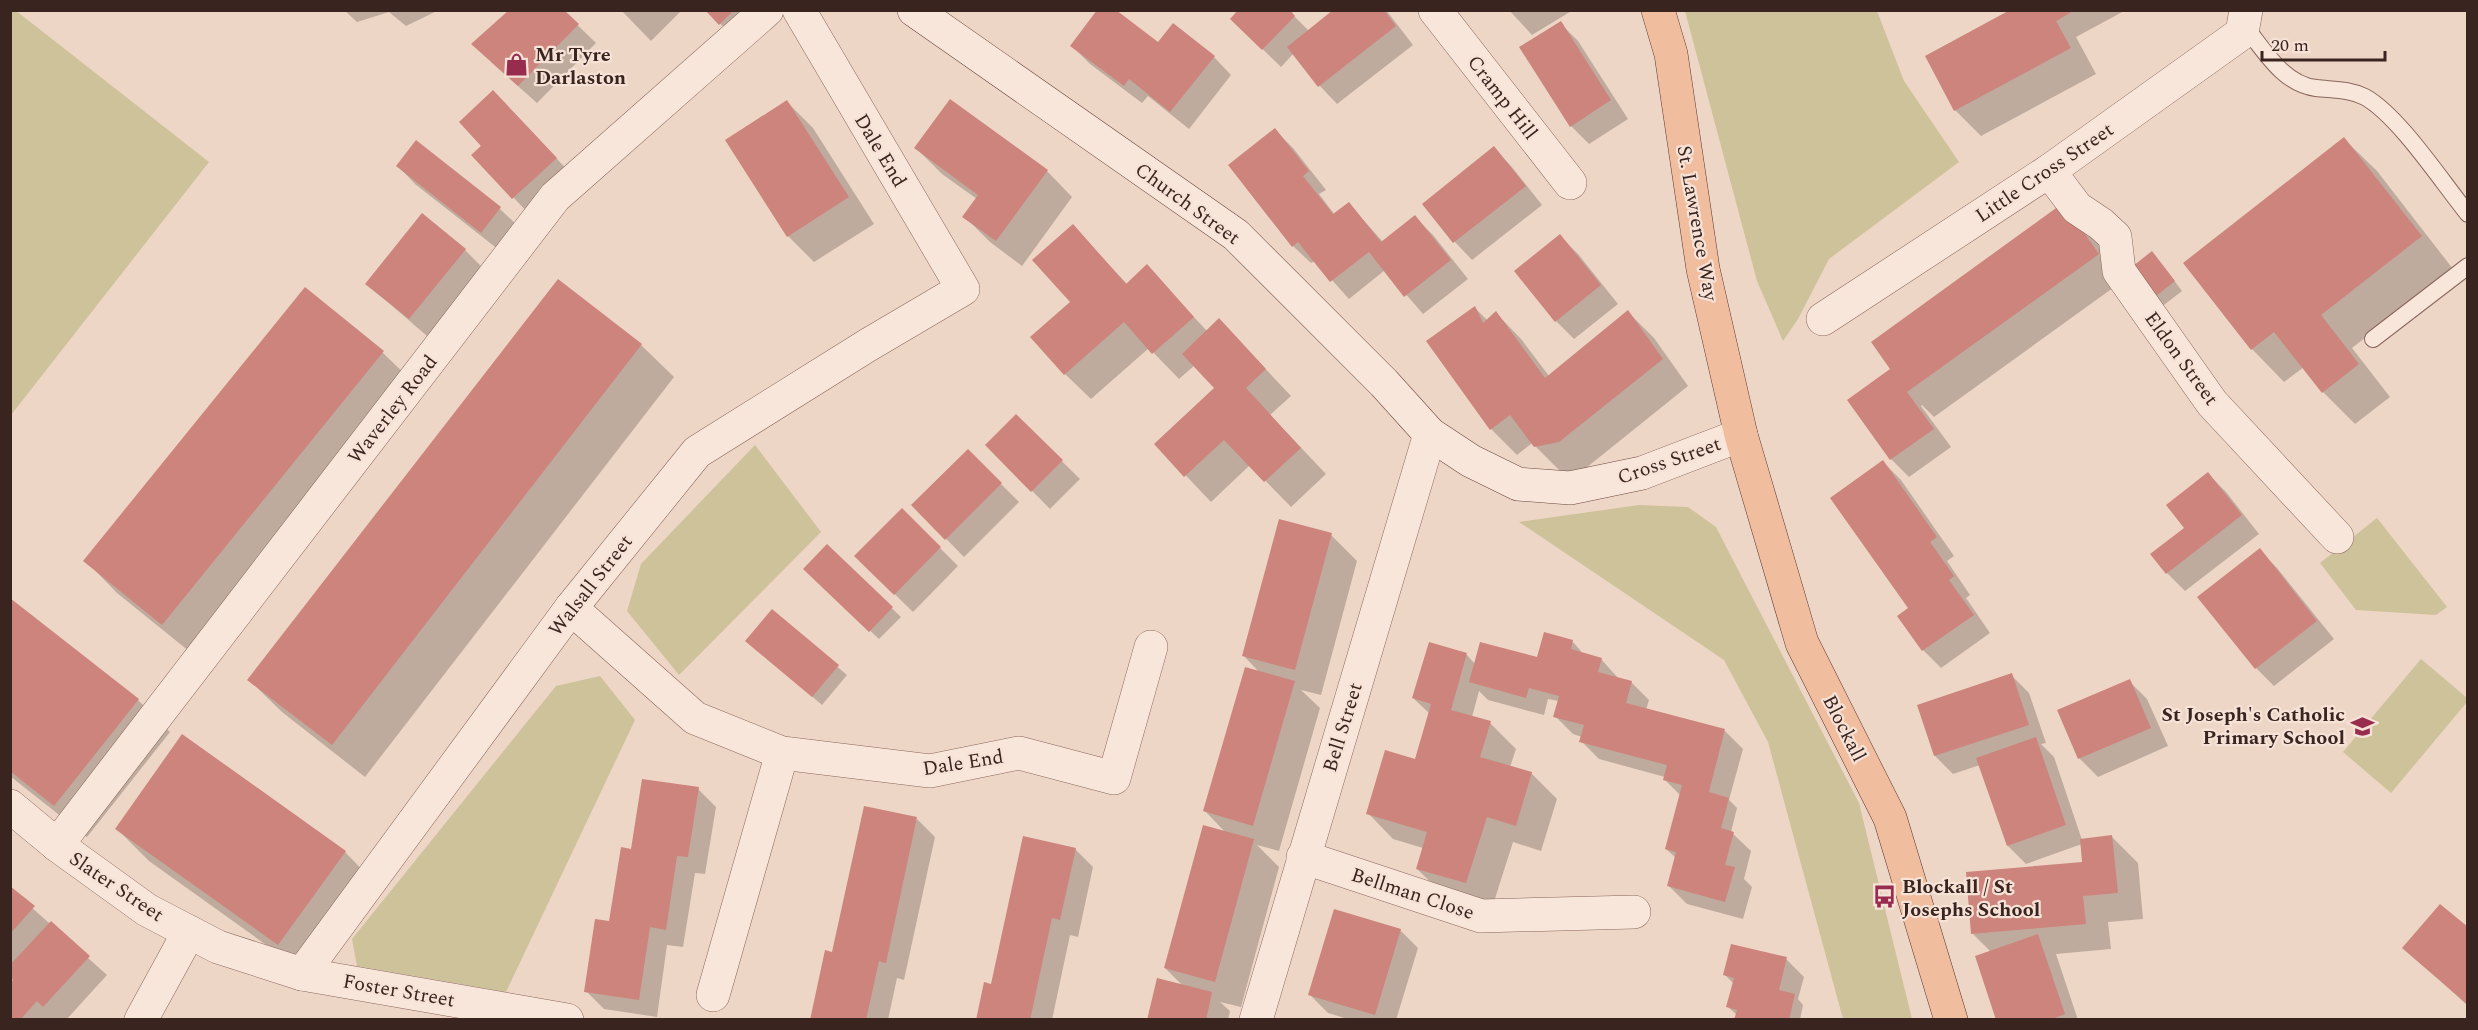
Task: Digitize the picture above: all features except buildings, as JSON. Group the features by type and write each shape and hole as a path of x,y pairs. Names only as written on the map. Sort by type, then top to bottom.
{"main road":[{"name":"St. Lawrence Way","path":"1658,10 1671,54 1703,269 1740,435"},
{"name":"Blockall","path":"1740,435 1802,642 1890,818 1951,1020"}],"street":[{"name":"Waverley Road","path":"57,845 555,197 767,10"},
{"name":"Dale End","path":"799,10 963,289"},
{"name":"Church Street","path":"914,10 1236,235 1384,383 1430,434"},
{"name":"Cramp Hill","path":"1436,10 1570,183"},
{"name":"Little Cross Street","path":"1823,319 2049,171 2242,33 2245,17"},
{"name":"Eldon Street","path":"2049,171 2077,208 2101,224 2115,237 2119,271 2212,403 2337,537"},
{"name":"Walsall Street","path":"302,974 571,608 697,452 857,351 963,289"},
{"name":"Cross Street","path":"1430,434 1471,461 1518,484 1570,488 1642,473 1740,435"},
{"name":"Bell Street","path":"1256,1020 1430,434"},
{"name":"Dale End","path":"571,608 695,718 782,753 930,771 1019,753 1114,778 1151,647"},
{"path":"713,995 782,753"},
{"name":"Slater Street","path":"10,806 57,845 147,910 218,947 302,974"},
{"name":"Bellman Close","path":"1303,857 1481,916 1634,912"},
{"path":"141,1020 189,932"},
{"name":"Foster Street","path":"302,974 567,1020"}],"lane":[{"path":"2245,17 2283,72 2298,84 2317,88 2338,88 2365,97 2392,118 2468,214"},
{"path":"2373,339 2468,266"}],"shaded area":[{"path":"15,10 209,162 11,415 10,11"},
{"path":"1685,11 1877,11 1904,81 1959,162 1829,259 1798,319 1783,341 1757,281"},
{"path":"755,445 821,532 679,675 627,611 641,564"},
{"path":"1639,505 1688,507 1716,527 1859,803 1912,1019 1843,1019 1768,742 1724,660 1519,522"},
{"path":"2377,518 2447,607 2436,615 2356,610 2320,563"},
{"path":"2421,659 2467,698 2467,702 2391,793 2343,752"},
{"path":"600,676 635,720 506,992 357,966 352,939 556,686"}],"place":[{"name":"Mr Tyre Darlaston","path":"517,65"},
{"name":"St Joseph's Catholic Primary School","path":"2363,726"},
{"name":"Blockall / St Josephs School","path":"1884,897"}]}
